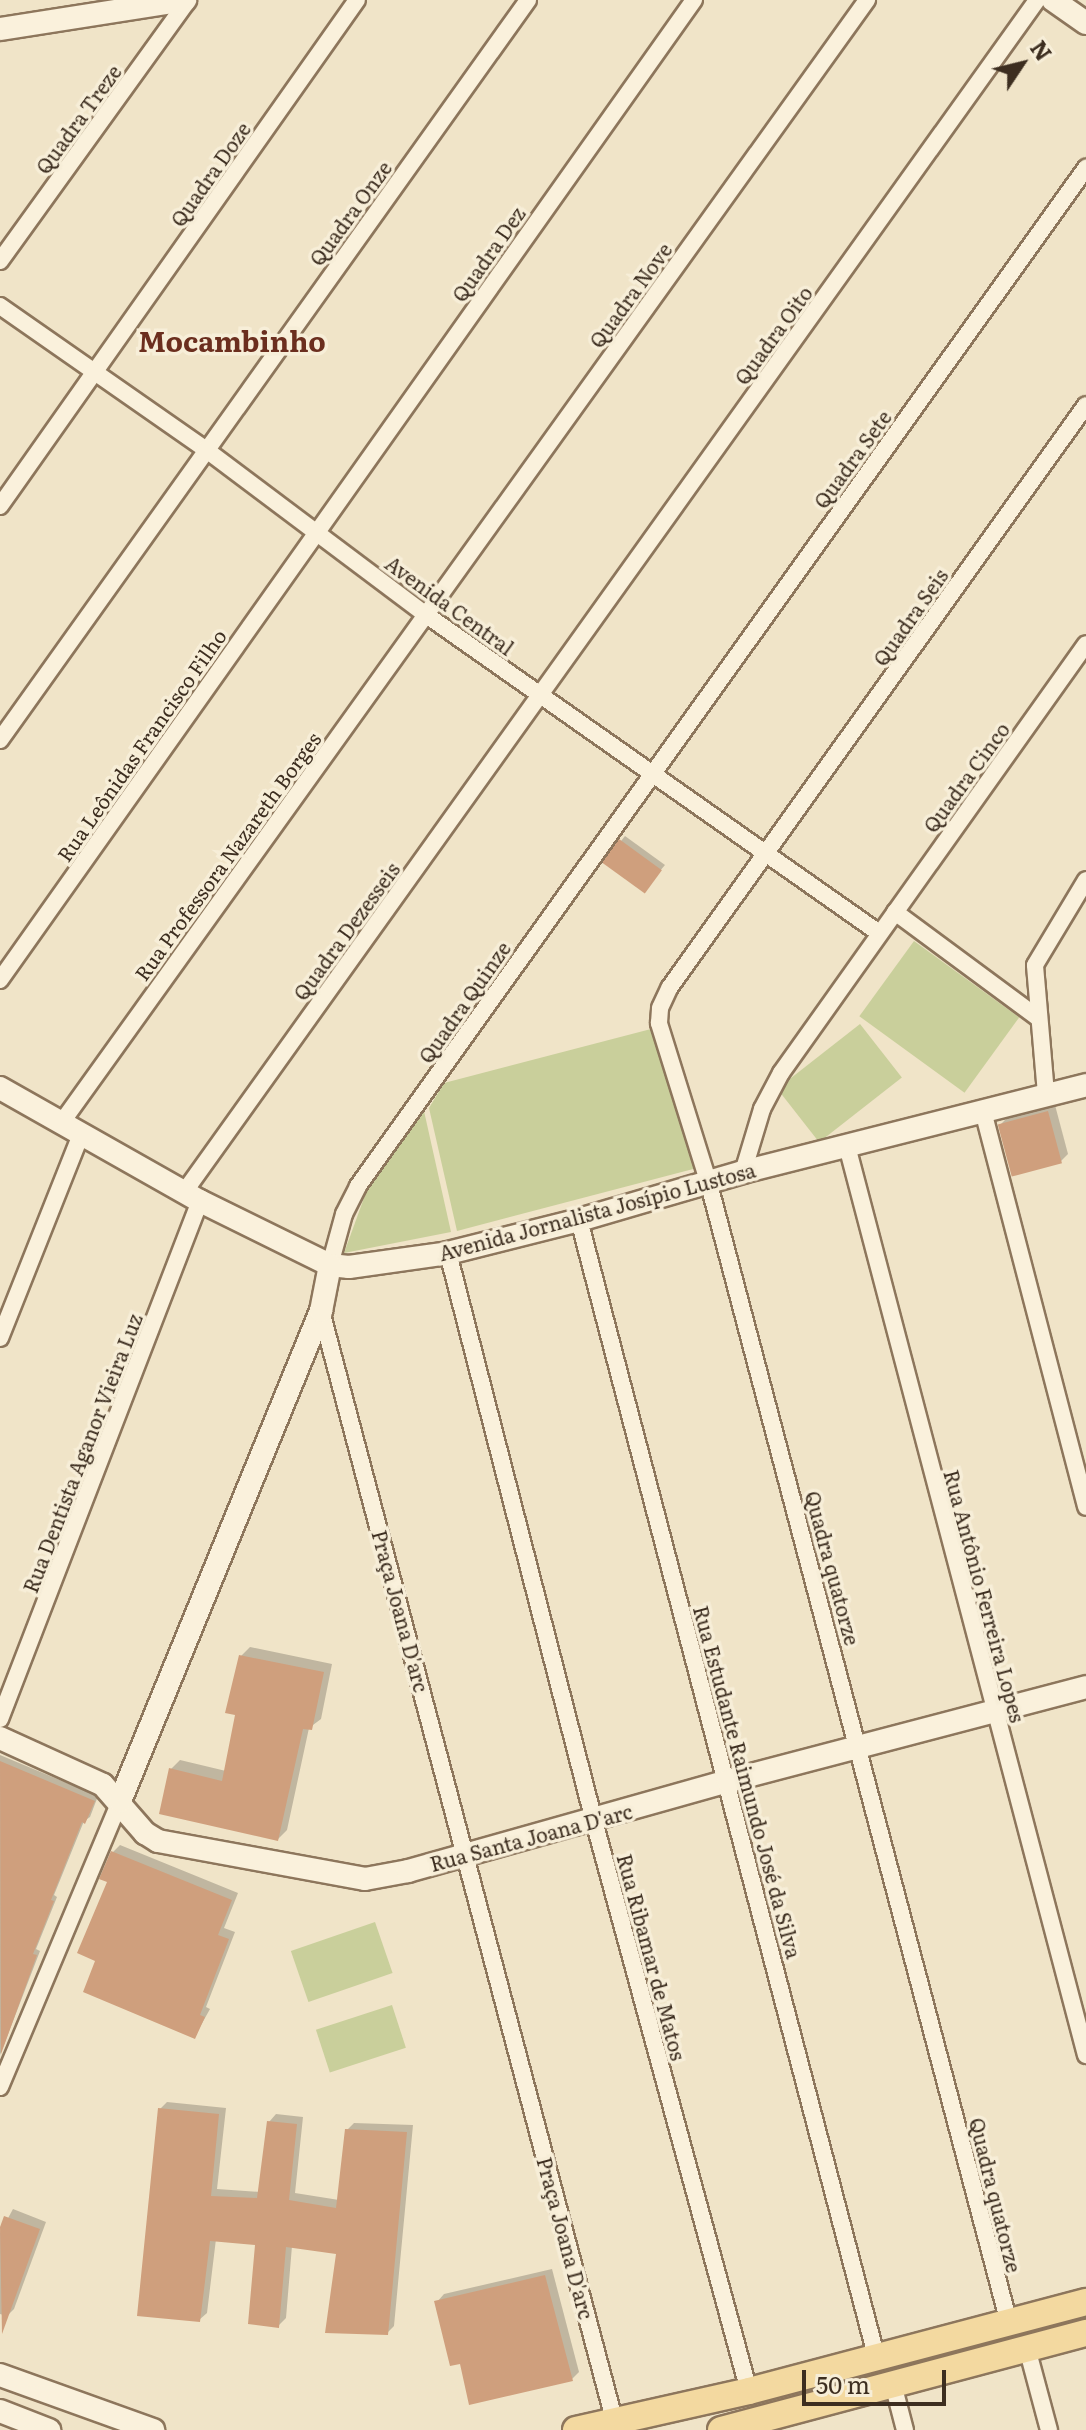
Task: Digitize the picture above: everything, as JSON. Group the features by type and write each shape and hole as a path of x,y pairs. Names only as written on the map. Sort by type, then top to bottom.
{"main road":[{"path":"576,2430 749,2391 1086,2302"},
{"path":"721,2430 756,2425 893,2384 1086,2333"},
{"path":"948,2339 954,2368"}],"street":[{"path":"0,29 57,9 186,0"},
{"name":"Quadra Treze","path":"0,261 186,0"},
{"name":"Quadra Doze","path":"0,506 357,0"},
{"name":"Quadra Onze","path":"0,740 528,0"},
{"name":"Quadra Dez","path":"315,532 694,0"},
{"name":"Quadra Nove","path":"425,614 867,0"},
{"name":"Quadra Oito","path":"540,694 1037,0"},
{"path":"1053,0 1086,23"},
{"name":"Quadra Sete","path":"651,773 1086,168"},
{"name":"Avenida Central","path":"0,306 205,449 425,614 879,933"},
{"name":"Quadra Seis","path":"767,853 1086,405"},
{"name":"Rua Leônidas Francisco Filho","path":"0,980 315,532"},
{"name":"Rua Professora Nazareth Borges","path":"0,1338 72,1128 425,614"},
{"name":"Quadra Cinco","path":"879,933 1086,644"},
{"name":"Quadra Dezesseis","path":"193,1196 540,694"},
{"name":"Quadra Quinze","path":"330,1265 344,1214 358,1186 651,773"},
{"name":"Quadra quatorze","path":"767,853 670,987 660,1008 663,1042 709,1184 860,1746 1009,2323"},
{"path":"1046,1094 1037,1017 1037,958 1086,880"},
{"path":"895,912 1037,1017"},
{"path":"743,1172 762,1109 781,1073 879,933"},
{"name":"Avenida Jornalista Josípio Lustosa","path":"0,1088 193,1196 330,1265 349,1267 448,1253 579,1220 743,1172 1086,1085"},
{"path":"983,1111 1086,1507"},
{"name":"Rua Antônio Ferreira Lopes","path":"847,1146 1086,2055"},
{"name":"Rua Dentista Aganor Vieira Luz","path":"0,1719 193,1196"},
{"name":"Rua Estudante Raimundo José da Silva","path":"579,1220 876,2355"},
{"name":"Rua Ribamar de Matos","path":"448,1253 594,1821 749,2391"},
{"path":"0,2087 321,1311 330,1265"},
{"name":"Praça Joana D'arc","path":"321,1311 615,2423"},
{"name":"Rua Santa Joana D'arc","path":"0,1738 103,1785 145,1833 165,1844 355,1878 386,1877 728,1781 1086,1687"},
{"path":"1027,2348 1049,2430"},
{"path":"0,2375 153,2430"},
{"path":"893,2384 905,2430"},
{"path":"0,2411 49,2430"}],"green space":[{"path":"914,941 1019,1017 965,1093 859,1016"},
{"path":"860,1024 902,1078 819,1142 777,1089"},
{"path":"651,1029 697,1168 457,1231 429,1108 444,1083"},
{"path":"424,1111 451,1232 344,1253 368,1187"},
{"path":"375,1922 393,1973 308,2002 291,1951"},
{"path":"392,2005 406,2048 330,2073 316,2030"}],"building":[{"path":"619,839 662,870 645,894 602,862"},
{"path":"1048,1111 1062,1163 1012,1177 998,1124"},
{"path":"239,1655 324,1672 312,1730 303,1729 278,1841 159,1814 169,1768 222,1781 235,1715 225,1713"},
{"path":"0,1761 95,1801 85,1824 82,1822 51,1900 54,1901 33,1954 37,1955 1,2054"},
{"path":"111,1851 232,1900 218,1935 229,1939 200,2015 205,2017 195,2039 83,1992 95,1961 77,1953 107,1882 99,1879"},
{"path":"158,2108 219,2114 211,2196 257,2198 267,2121 297,2124 289,2200 336,2208 345,2129 407,2132 388,2335 325,2333 336,2254 286,2247 279,2328 248,2324 255,2245 210,2241 200,2322 137,2316"},
{"path":"4,2216 40,2229 2,2334 0,2227"},
{"path":"545,2275 573,2381 469,2405 460,2364 450,2366 434,2301"}],"district":[{"name":"Mocambinho","path":"232,340"}]}
